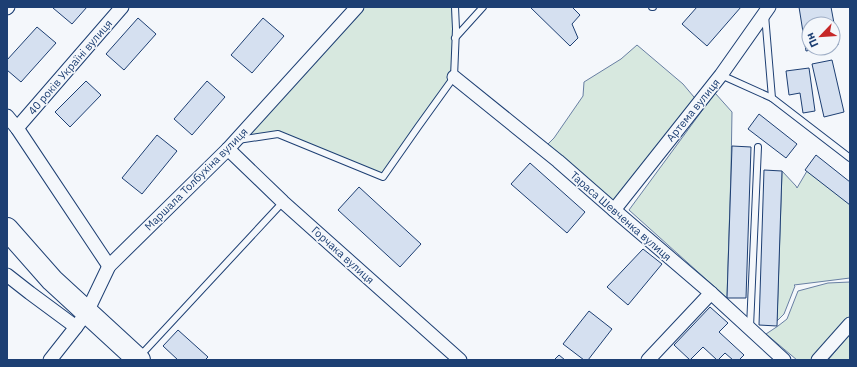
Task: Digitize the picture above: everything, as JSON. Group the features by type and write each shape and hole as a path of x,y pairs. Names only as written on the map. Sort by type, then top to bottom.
{"highway":[{"path":"7,229 52,280 82,320 138,359"}],"street":[{"name":"40 років Україні вулиця","path":"17,128 122,7"},
{"name":"Маршала Толбухіна вулиця","path":"50,360 82,320 109,266 231,145 357,7"},
{"name":"Артема вулиця","path":"614,210 721,75 766,9"},
{"name":"Тараса Шевченка вулиця","path":"454,77 558,161 711,293 777,356"},
{"path":"7,116 17,128 109,266"},
{"name":"Горчака вулиця","path":"231,145 283,202 460,360"},
{"path":"7,275 30,293 82,320"},
{"path":"648,360 711,293"},
{"path":"818,360 850,324"}],"lane":[{"path":"231,145 278,134 383,177 454,77 455,7"},
{"path":"455,38 483,7"},
{"path":"766,9 772,98"},
{"path":"721,75 772,98 850,158"},
{"path":"750,329 758,147"},
{"path":"138,359 283,202"}],"shaded area":[{"path":"357,7 452,7 454,77 383,177 278,134 235,141"},
{"path":"637,45 683,84 699,103 614,210 543,149 554,138 583,96 584,82 621,59"},
{"path":"715,93 732,112 727,298 629,210"},
{"path":"782,171 797,188 807,171 850,204 850,278 794,285 795,286 784,314 777,321"},
{"path":"850,282 850,318 811,360 797,360 766,334 787,319 798,291 828,283"},
{"path":"850,334 850,360 828,360"}],"building":[{"path":"87,7 72,24 53,8"},
{"path":"530,7 572,7 580,15 572,24 578,38 570,46"},
{"path":"697,7 741,7 707,46 682,24"},
{"path":"799,7 831,7 833,16 801,16 801,20"},
{"path":"138,18 156,34 124,70 106,54"},
{"path":"263,18 284,36 252,73 231,55"},
{"path":"37,27 56,43 21,82 7,70 7,60"},
{"path":"832,60 844,112 824,117 812,64"},
{"path":"809,68 815,111 803,113 800,93 789,95 786,71"},
{"path":"86,81 101,95 70,127 55,112"},
{"path":"207,81 225,97 192,135 174,119"},
{"path":"759,114 797,144 786,158 748,129"},
{"path":"157,135 177,151 142,194 122,178"},
{"path":"732,146 751,147 746,298 727,298"},
{"path":"816,155 850,182 850,205 805,170"},
{"path":"530,163 585,212 567,233 511,184"},
{"path":"764,170 782,171 777,326 759,325"},
{"path":"359,187 421,244 400,267 338,210"},
{"path":"643,249 662,264 628,305 607,287"},
{"path":"710,307 728,323 719,332 744,355 739,360 733,360 725,353 717,360 703,347 690,360 674,345"},
{"path":"589,311 612,329 588,360 584,360 563,344"},
{"path":"178,330 208,357 205,360 178,360 163,346"},
{"path":"559,355 565,360 554,360"}]}
